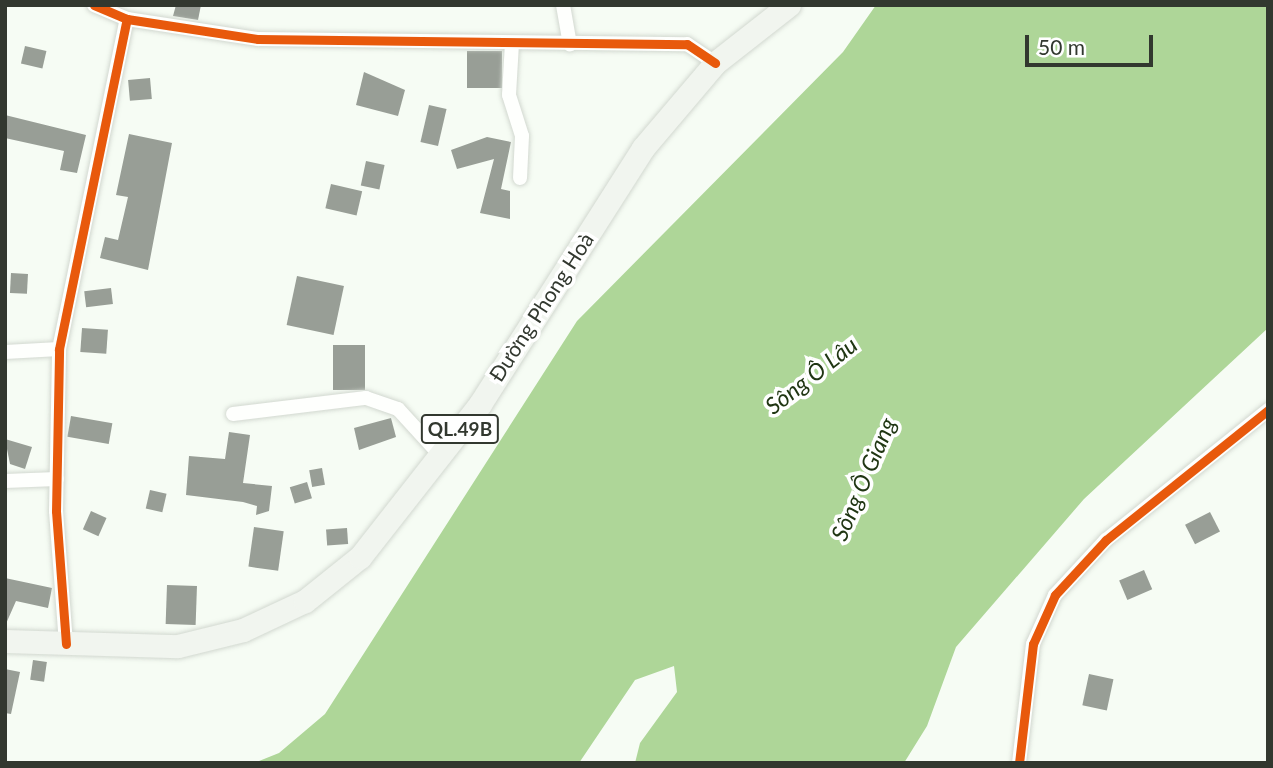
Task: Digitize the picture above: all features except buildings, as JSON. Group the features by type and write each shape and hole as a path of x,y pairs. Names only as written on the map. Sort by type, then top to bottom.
{"main road":[{"name":"Đường Phong Hoà","path":"5,642 178,646 243,630 305,601 360,557 480,404 643,148 715,63 789,5"}],"street":[{"path":"94,5 127,19 258,39 687,44 715,63"},
{"path":"563,5 570,44"},
{"path":"66,644 57,479 60,349 127,19"},
{"path":"512,43 509,95 522,136 520,178"},
{"path":"5,352 60,349"},
{"path":"233,414 366,398 398,409 440,455"},
{"path":"1019,763 1033,644 1055,595 1106,540 1268,410"},
{"path":"5,481 57,479"}],"water":[{"path":"876,5 1268,5 1268,328 1084,499 956,647 927,726 904,763 635,763 640,743 677,692 674,666 635,680 579,763 254,763 279,753 325,714 577,321 843,52"}],"cycle path":[{"path":"94,5 127,19 258,39 687,44 715,63"},
{"path":"66,644 56,511 59,349 127,19"},
{"path":"1019,763 1033,644 1055,595 1106,540 1268,410"}],"water label":[{"name":"Sông Ô Lâu","path":"811,375"},
{"name":"Sông Ô Giang","path":"863,479"}]}
